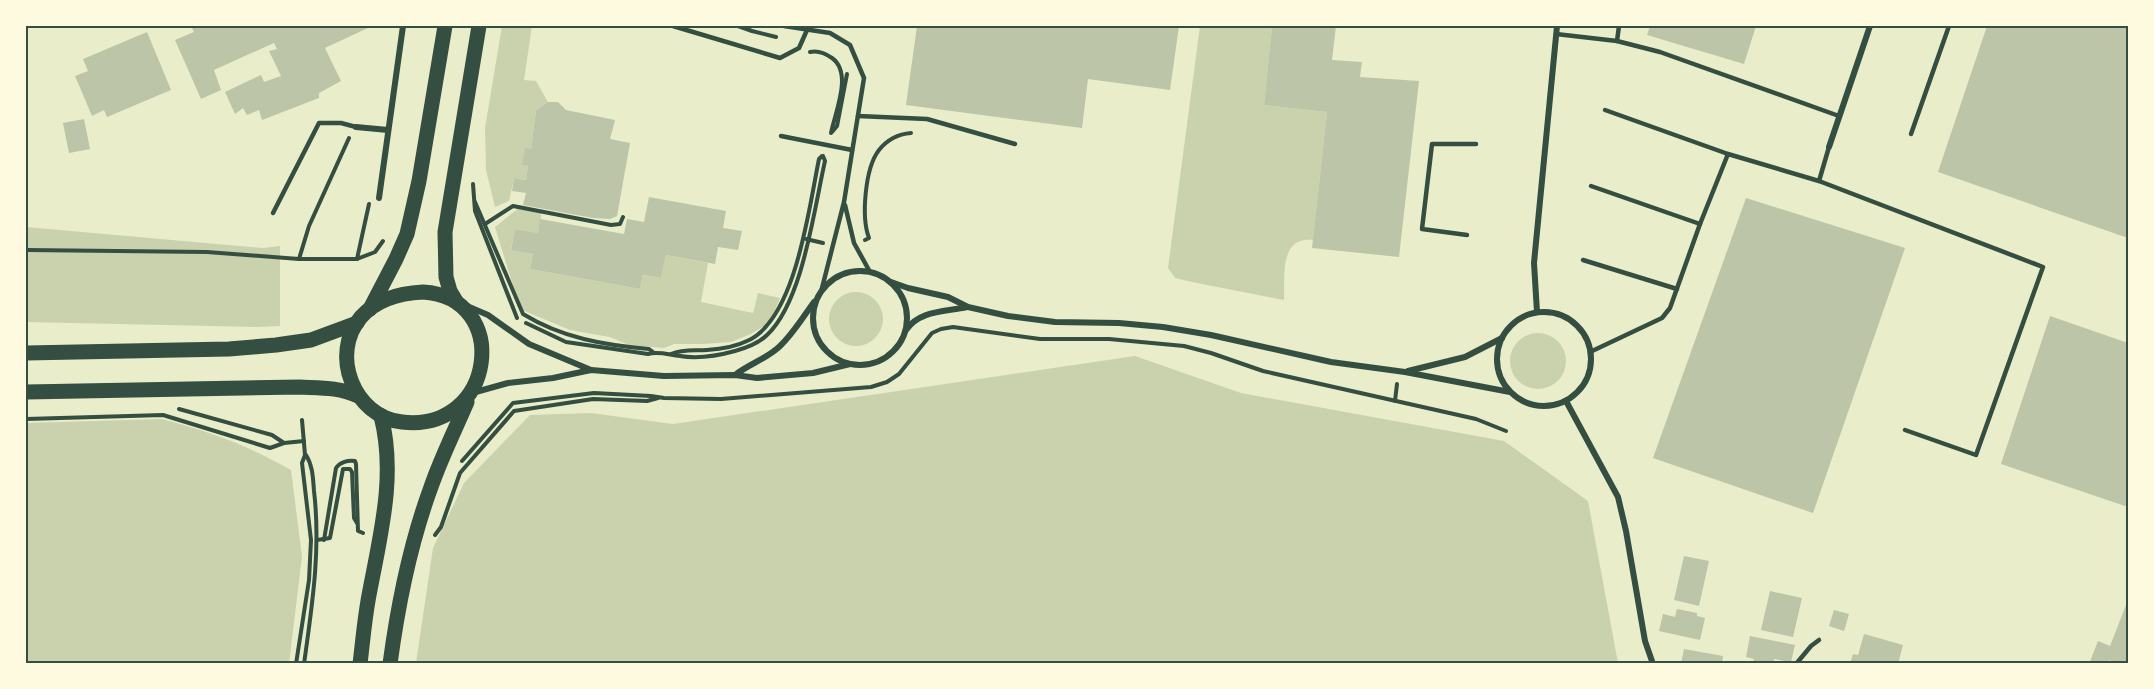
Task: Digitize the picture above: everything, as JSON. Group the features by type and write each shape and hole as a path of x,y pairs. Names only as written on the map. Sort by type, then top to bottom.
{"main road":[{"path":"445,26 419,181 407,234 370,309 357,323 350,341 347,362 351,381 358,396 368,407 381,416 403,423 428,421 449,412 471,395"},
{"path":"390,663 401,594 418,528 443,454 482,367 482,349 475,325 456,301 446,277 445,232 479,26"},
{"path":"370,309 387,299 414,292 438,293 456,301"},
{"path":"26,353 229,349 276,345 311,340 357,323"},
{"path":"26,393 300,387 345,390 358,396"},
{"path":"360,663 369,592 386,505 387,442 381,416"}],"street":[{"path":"379,198 403,26"},
{"path":"1536,312 1534,263 1557,26"},
{"path":"1829,147 1870,26"},
{"path":"356,127 388,130"},
{"path":"735,375 748,364 778,348 827,285 842,274 870,272 891,282 948,297 968,307 1008,316 1040,321 1163,327 1211,335 1331,362 1405,372 1510,392"},
{"path":"891,282 901,294 905,304 907,314 905,331"},
{"path":"819,295 813,314 814,331 827,352 842,362 850,364"},
{"path":"456,301 488,315 529,344 591,370"},
{"path":"471,395 508,383 553,378 591,370 674,376 735,375 758,378 790,376 850,364 869,364 885,358 898,346 905,331 912,323 926,315 968,307"},
{"path":"1536,312 1565,317 1586,338 1590,352 1590,367 1586,380 1578,392 1566,401 1552,406 1537,406 1522,401 1510,392 1501,380 1497,366 1497,351 1502,338 1516,321 1536,312"},
{"path":"1405,372 1465,357 1502,338"},
{"path":"1566,401 1618,497 1646,641 1653,663"}],"lane":[{"path":"673,26 780,58 799,48 807,30"},
{"path":"784,26 830,33 850,45 864,78 844,202 819,295"},
{"path":"1617,41 1619,26"},
{"path":"1911,134 1949,26"},
{"path":"1556,34 1617,41 1660,52 1839,116"},
{"path":"1605,110 1728,154 1819,181 2043,267 1976,455 1905,430"},
{"path":"858,116 927,119 1015,144"},
{"path":"273,213 320,123 341,123 356,127"},
{"path":"781,136 852,150"},
{"path":"1467,235 1422,229 1432,144 1476,144"},
{"path":"1819,181 1829,147"},
{"path":"1590,352 1662,318 1670,308 1728,154"},
{"path":"1591,186 1700,224"},
{"path":"844,202 854,243 870,272"},
{"path":"1583,260 1677,289"},
{"path":"1796,663 1811,646 1820,640"}],"path":[{"path":"738,26 778,37 780,40"},
{"path":"654,353 649,349 577,338 524,315 475,202 474,211 519,320 566,342 648,354 671,354 680,350 729,347 747,341 760,334 782,304 805,239 819,159 823,155 831,132 842,78 838,63 828,55 805,50 816,45 834,53 844,63"},
{"path":"831,132 837,126 847,81 846,69"},
{"path":"299,259 309,226 345,142 356,127"},
{"path":"854,243 869,238 866,203 874,157 894,138 915,132"},
{"path":"357,259 370,198 379,198"},
{"path":"485,224 513,206 612,225 620,224 623,218"},
{"path":"26,250 207,252 299,259 357,259 375,252 385,238"},
{"path":"805,239 833,245"},
{"path":"454,472 513,404 594,393 661,398 737,398 875,387 899,374 932,333 953,327 1019,337 1108,339 1184,346 1263,371 1476,419 1506,431"},
{"path":"436,533 441,527 460,473 514,411 592,399 647,401 661,398"},
{"path":"174,408 272,435 284,443"},
{"path":"26,419 163,415 270,448 284,443 304,441"},
{"path":"296,663 305,613 311,551 310,522 302,463 305,455 302,420"},
{"path":"304,663 316,574 317,540 311,465 305,455"},
{"path":"324,540 336,468 340,463 352,460 357,466 358,531 364,533"},
{"path":"317,540 330,538 343,469 350,469 352,472 354,518 358,523"},
{"path":"434,540 437,520"}],"green space":[{"path":"502,26 532,26 524,80 536,81 548,102 536,110 531,149 523,165 528,166 526,180 514,178 509,201 495,207 486,170 485,128"},
{"path":"1200,26 1272,26 1264,105 1327,112 1313,240 1302,240 1294,244 1289,251 1285,269 1284,300 1175,278 1168,268"},
{"path":"520,207 542,211 538,233 515,229 511,249 533,254 530,269 640,289 643,275 661,278 666,255 708,263 701,302 753,313 758,293 780,298 773,315 764,326 731,342 674,344 664,348 629,345 610,337 570,330 522,310 495,227"},
{"path":"26,227 263,248 280,246 280,326 26,322"},
{"path":"851,292 861,292 871,296 879,304 883,319 879,334 871,342 861,346 851,346 841,342 833,334 829,324 829,314 833,304 841,296"},
{"path":"1538,333 1549,335 1558,341 1564,350 1566,361 1564,372 1558,381 1549,387 1538,389 1527,387 1518,381 1512,372 1510,361 1512,350 1518,341 1527,335"},
{"path":"1135,356 1241,393 1504,441 1588,501 1618,663 416,663 433,548 464,483 530,415 591,413 673,424"},
{"path":"162,419 228,440 291,470 302,557 289,663 26,663 26,423"}],"building":[{"path":"191,26 372,26 325,48 341,81 319,93 319,98 262,120 259,110 247,115 243,108 235,114 225,92 261,75 264,82 281,76 269,51 277,49 274,43 214,70 221,90 201,99 175,40 194,32"},
{"path":"917,26 1179,26 1170,90 1088,79 1082,128 906,105"},
{"path":"1272,26 1336,26 1332,60 1362,62 1360,77 1419,81 1399,257 1312,248 1327,112 1264,105"},
{"path":"1650,26 1756,26 1744,64 1647,35"},
{"path":"1987,26 2128,26 2128,238 1938,172"},
{"path":"147,32 171,90 107,117 104,110 92,116 75,76 88,71 83,59"},
{"path":"548,102 558,102 566,110 615,120 610,139 630,143 617,216 610,219 593,218 523,205 526,193 512,191 514,178 526,180 528,166 522,165 525,148 531,149 536,110"},
{"path":"84,119 90,149 69,153 63,123"},
{"path":"649,197 726,211 723,228 742,231 738,250 718,247 715,264 666,255 661,278 643,275 640,289 530,269 533,254 511,250 515,229 538,233 540,219 624,234 627,219 644,222"},
{"path":"1746,198 1905,248 1813,513 1653,458"},
{"path":"2050,316 2128,343 2128,507 2001,464"},
{"path":"1684,556 1709,561 1699,606 1674,600"},
{"path":"1770,591 1802,598 1793,637 1761,630"},
{"path":"2128,600 2128,664 2118,664 2109,660 2108,664 2089,664 2098,641 2110,646"},
{"path":"1677,609 1697,613 1697,616 1705,618 1700,640 1659,631 1663,614 1675,617"},
{"path":"1834,610 1849,614 1844,631 1829,626"},
{"path":"1864,634 1903,645 1898,664 1886,661 1885,664 1850,664 1853,654 1858,655"},
{"path":"1750,636 1795,645 1791,662 1774,659 1773,664 1753,663 1754,659 1746,657"},
{"path":"1684,649 1723,656 1722,664 1681,664"}]}
